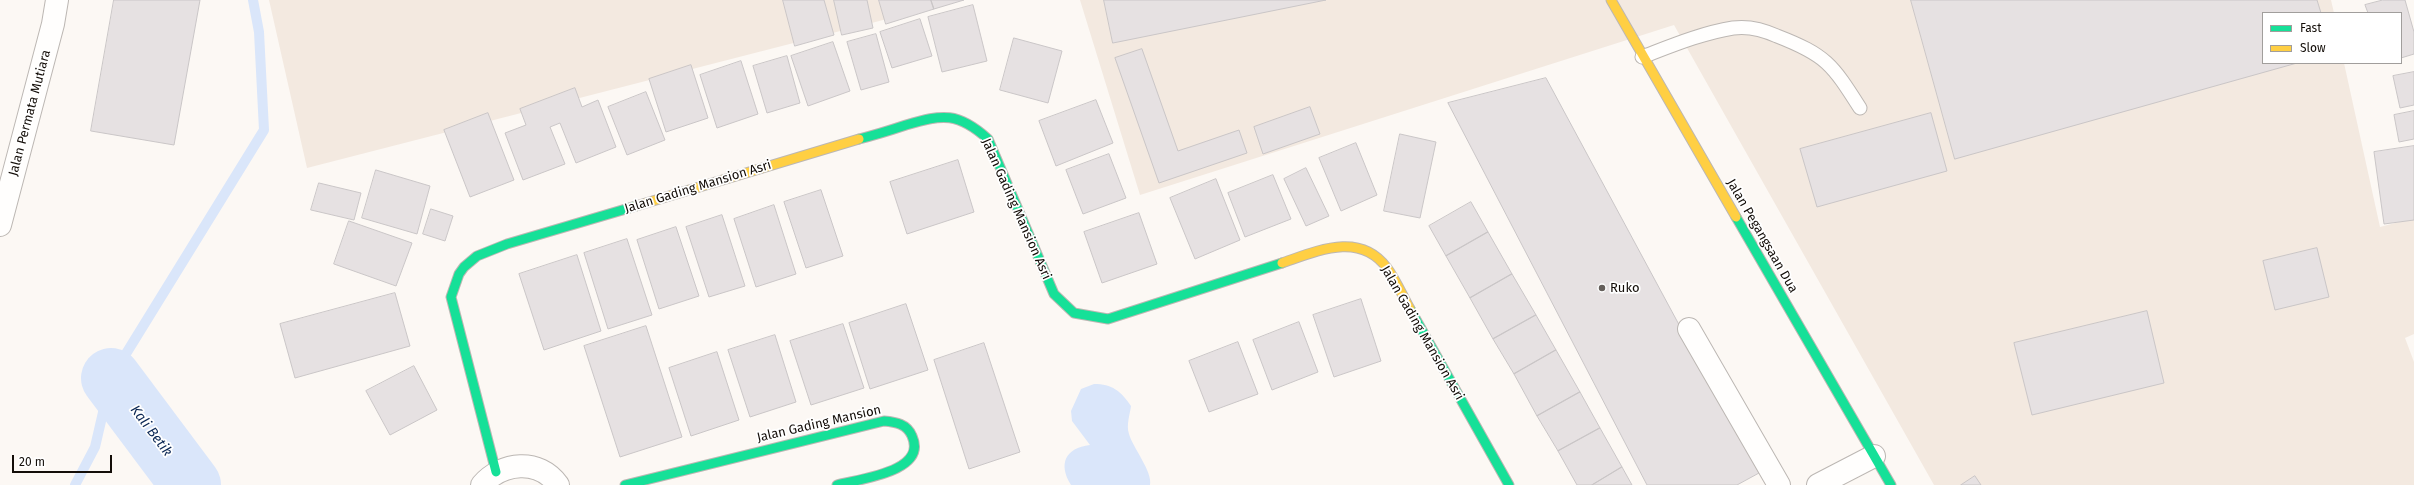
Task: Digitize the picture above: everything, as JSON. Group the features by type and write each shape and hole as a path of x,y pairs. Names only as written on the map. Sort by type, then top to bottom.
{"street":[{"name":"Jalan Permata Mutiara","path":"0,225 57,0"},
{"name":"Jalan Pegangsaan Dua","path":"1611,0 1642,57 1891,485"},
{"name":"Jalan Gading Mansion Asri","path":"489,479 451,297 456,280 465,263 479,255 507,244 937,116 957,118 973,125 988,139 1054,294 1074,313 1108,319 1330,247 1350,245 1372,252 1387,268 1509,485"},
{"path":"1689,329 1779,485"},
{"name":"Jalan Gading Mansion","path":"625,485 884,421 894,420 908,426 914,448 913,456 908,464 902,468 837,485"},
{"path":"1818,485 1874,456"},
{"path":"489,479 521,465 545,473 558,485"}],"lane":[{"path":"1642,57 1692,39 1733,28 1756,29 1808,48 1821,56 1838,73 1860,108"}],"shaded area":[{"path":"269,0 961,0 307,168"},
{"path":"1080,0 2331,0 2334,12 2262,12 2262,64 2344,64 2380,227 2414,218 2414,334 2405,338 2414,362 2414,485 1934,485 1674,25 1140,195"}],"water":[{"path":"1094,384 1106,385 1116,389 1124,396 1131,406 1128,431 1131,440 1149,474 1150,485 1071,485 1065,470 1066,458 1075,450 1090,445 1072,421 1071,411 1081,389"}],"building":[{"path":"114,0 200,0 174,145 91,131"},
{"path":"783,0 824,0 834,35 795,46"},
{"path":"834,0 867,0 873,28 842,35"},
{"path":"879,0 931,0 934,9 886,24"},
{"path":"931,0 964,0 934,9"},
{"path":"1104,0 1326,0 1113,43"},
{"path":"1911,0 2317,0 2321,12 2262,12 2262,64 2293,64 1955,159"},
{"path":"2383,0 2405,0 2414,32 2414,54 2402,58 2402,12 2368,12 2365,5"},
{"path":"973,5 987,61 942,72 928,17"},
{"path":"920,19 932,56 892,68 880,32"},
{"path":"876,34 889,82 861,90 847,42"},
{"path":"1014,38 1062,51 1048,103 1000,90"},
{"path":"833,42 850,91 808,106 791,56"},
{"path":"1142,49 1178,151 1239,130 1247,153 1159,183 1115,58"},
{"path":"787,56 800,103 767,113 753,66"},
{"path":"741,61 758,114 717,128 700,75"},
{"path":"691,65 708,118 666,132 649,79"},
{"path":"2414,72 2414,105 2400,108 2393,76"},
{"name":"Ruko","path":"1546,78 1759,473 1737,485 1647,485 1448,103"},
{"path":"575,88 582,107 598,100 616,147 576,163 560,123 550,127 565,164 523,180 505,133 526,125 520,109"},
{"path":"646,92 665,140 627,155 608,107"},
{"path":"1096,100 1113,143 1056,166 1039,121"},
{"path":"1310,107 1320,134 1263,154 1254,127"},
{"path":"2414,111 2414,139 2399,142 2394,115"},
{"path":"488,113 514,180 470,197 444,130"},
{"path":"1931,113 1947,171 1817,207 1800,149"},
{"path":"1400,134 1436,142 1420,218 1384,211"},
{"path":"1356,143 1377,195 1341,211 1319,158"},
{"path":"2414,146 2414,220 2384,224 2374,152"},
{"path":"1109,154 1126,198 1083,214 1066,170"},
{"path":"958,160 974,212 907,234 890,182"},
{"path":"1306,168 1329,216 1306,226 1284,179"},
{"path":"376,170 430,186 417,234 362,218"},
{"path":"1273,175 1291,219 1245,237 1228,193"},
{"path":"1216,179 1240,240 1195,259 1170,198"},
{"path":"319,183 361,193 354,220 311,210"},
{"path":"821,190 843,256 806,268 784,202"},
{"path":"1471,202 1488,232 1446,256 1429,226"},
{"path":"774,205 796,274 756,287 734,219"},
{"path":"431,209 453,216 445,241 423,234"},
{"path":"1139,213 1157,264 1102,283 1084,232"},
{"path":"722,215 745,286 709,297 686,227"},
{"path":"349,221 412,243 396,286 334,264"},
{"path":"676,227 699,296 659,309 637,240"},
{"path":"1488,232 1512,274 1470,298 1446,256"},
{"path":"627,239 652,315 608,329 584,253"},
{"path":"2317,248 2329,297 2275,310 2263,261"},
{"path":"577,255 601,331 544,350 519,274"},
{"path":"1512,274 1536,315 1493,339 1470,298"},
{"path":"395,293 410,346 295,378 280,324"},
{"path":"1361,299 1381,361 1334,377 1313,315"},
{"path":"906,304 928,370 870,389 849,323"},
{"path":"2147,311 2164,383 2032,415 2014,343"},
{"path":"1536,315 1556,350 1514,374 1493,339"},
{"path":"1299,322 1318,372 1272,390 1253,340"},
{"path":"843,324 864,388 811,405 790,341"},
{"path":"646,326 682,437 620,457 584,346"},
{"path":"775,335 796,402 750,417 728,350"},
{"path":"1238,342 1258,394 1209,412 1189,361"},
{"path":"984,343 1020,452 969,469 934,360"},
{"path":"1556,350 1580,392 1537,416 1514,374"},
{"path":"717,352 739,420 691,436 669,368"},
{"path":"414,366 437,410 390,435 366,391"},
{"path":"1580,392 1600,428 1558,451 1537,416"},
{"path":"1600,428 1622,467 1592,485 1577,485 1558,451"},
{"path":"1622,467 1632,485 1592,485"},
{"path":"1975,476 1981,485 1961,485"}],"waterway":[{"path":"75,485 95,447 111,378 264,130 259,32 253,0"},
{"name":"Kali Betik","path":"111,378 191,485"}],"traffic: fast":[{"path":"859,139 919,121 940,117 959,120 977,130 988,139 1054,294 1074,313 1108,319 1282,263"},
{"path":"496,472 451,297 459,274 464,267 477,256 507,244 636,206"},
{"path":"1736,217 1891,485"},
{"path":"1410,309 1509,485"},
{"path":"625,485 884,421 901,424 910,432 914,448 910,458 901,466 889,472 837,485"}],"traffic: slow":[{"path":"1611,0 1736,217"},
{"path":"636,206 859,139"},
{"path":"1282,263 1309,254 1338,247 1351,247 1364,250 1376,257 1387,268 1410,309"}],"place":[{"name":"Ruko","path":"1602,288"}]}
